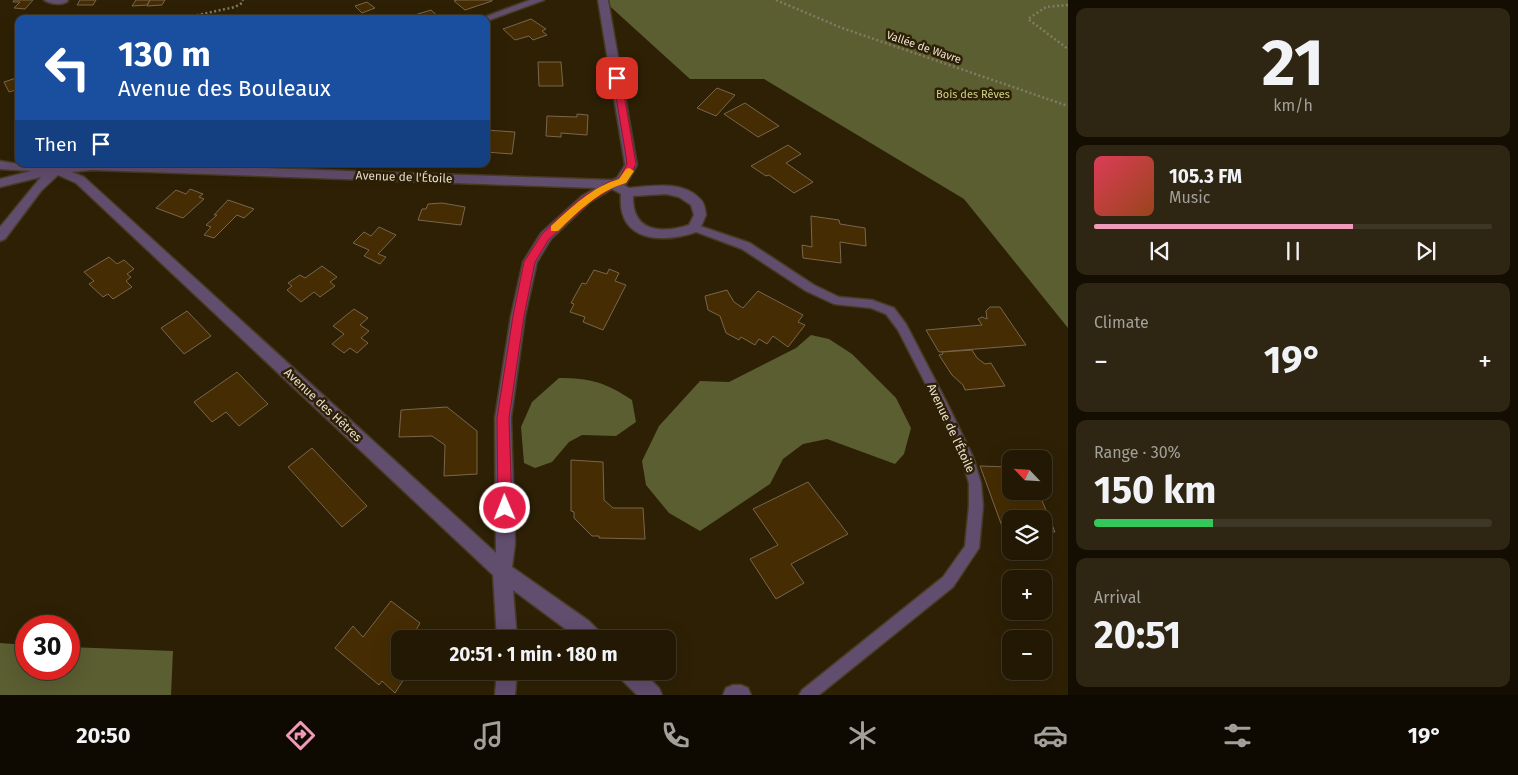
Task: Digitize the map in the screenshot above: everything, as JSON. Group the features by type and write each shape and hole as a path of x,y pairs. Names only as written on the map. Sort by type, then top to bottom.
{"street":[{"path":"50,0 63,0"},
{"path":"490,17 539,0"},
{"path":"506,630 502,571 506,544 503,418 518,316 530,262 546,236 586,199 612,184 622,181 631,164 603,0"},
{"name":"Avenue de l'Étoile","path":"0,164 15,164"},
{"path":"0,183 58,167"},
{"path":"0,236 37,188 61,167"},
{"name":"Avenue des Hêtres","path":"63,167 80,180 502,571 584,630"},
{"name":"Avenue de l'Étoile","path":"121,167 612,184 627,192"},
{"path":"666,190 683,194 696,203 700,215 694,228 683,233 666,234 647,231 634,225 628,213 627,192 666,190"},
{"path":"505,695 506,680"},
{"path":"636,680 652,695"},
{"path":"733,695 741,695"}],"lane":[{"name":"Avenue de l'Étoile","path":"694,228 746,246 810,288 838,301 872,304 890,311 902,327 944,409 967,457 975,483 976,506 972,548 948,582 807,695"}],"path":[{"path":"198,15 235,7 242,3 243,0"},
{"name":"Vallée de Wavre","path":"776,0 842,28 1068,106"},
{"path":"1068,5 1046,7 1028,20 1068,49"}],"green space":[{"name":"Bois des Rêves","path":"603,0 1068,0 1068,328 964,199 764,79 690,79"},
{"path":"811,335 829,339 852,354 896,398 911,428 904,454 895,464 827,439 803,444 783,459 770,484 700,531 669,513 646,485 642,461 659,426 700,381 729,382 796,348"},
{"path":"559,378 597,382 622,394 632,400 636,422 616,436 582,435 569,442 552,462 535,468 524,463 521,427 532,402"},
{"path":"0,643 15,644 15,680 80,680 80,647 173,651 171,695 0,695"}],"building":[{"path":"14,0 33,0 25,9 14,8 20,2 13,2"},
{"path":"80,0 96,0 93,5 77,5"},
{"path":"136,0 150,0 147,5 132,6"},
{"path":"150,0 165,0 162,5 147,6"},
{"path":"454,1 492,1 465,10"},
{"path":"367,2 375,8 362,13 355,6"},
{"path":"431,10 437,15 415,15"},
{"path":"531,19 546,29 542,31 547,35 533,40 529,36 515,40 503,29"},
{"path":"538,62 561,62 563,86 539,86"},
{"path":"15,78 15,90 9,92 4,82"},
{"path":"717,88 735,95 716,116 697,108"},
{"path":"745,103 779,126 758,137 724,114"},
{"path":"577,114 588,115 587,135 561,133 561,137 546,136 547,116 577,117"},
{"path":"490,130 515,132 512,154 490,152"},
{"path":"788,145 801,154 786,163 813,182 794,193 769,175 766,176 751,166"},
{"path":"190,189 203,194 199,197 204,199 183,218 156,208 176,190 186,194"},
{"path":"228,200 254,209 244,218 237,215 214,238 204,235 211,227 206,225 217,215 214,215"},
{"path":"442,203 465,207 461,225 418,220 422,209 426,209 428,204"},
{"path":"811,216 839,220 840,224 865,228 866,246 840,242 841,263 803,258 802,245 812,247"},
{"path":"379,227 396,235 378,254 386,257 380,264 364,256 369,250 353,243 364,232 371,236"},
{"path":"109,257 117,264 124,260 134,269 127,274 131,277 126,281 132,287 113,299 108,294 103,297 89,284 94,281 84,272"},
{"path":"322,266 337,277 330,282 335,286 320,297 314,292 301,302 287,290 292,286 288,283 300,275 305,278"},
{"path":"609,269 619,273 615,281 626,285 603,330 583,322 585,317 570,312 574,304 571,303 582,283 586,284 594,270 607,274"},
{"path":"727,290 734,302 743,308 758,291 803,315 798,322 805,325 788,347 773,336 767,344 759,339 755,345 741,337 739,340 726,333 720,316 708,310 705,296"},
{"path":"990,307 1000,307 1026,345 939,352 926,330 982,325 978,319 982,317 987,319 986,311"},
{"path":"354,309 368,318 360,325 369,331 361,338 368,343 357,353 350,348 344,353 332,344 344,334 333,326"},
{"path":"187,311 211,336 184,354 161,328"},
{"path":"972,350 977,358 985,364 991,363 1005,386 965,390 939,355 943,354 942,352"},
{"path":"237,372 268,404 239,426 226,412 212,422 194,402"},
{"path":"447,407 477,431 477,474 444,476 445,445 432,436 399,437 401,410"},
{"path":"312,448 367,506 342,527 288,467"},
{"path":"571,460 603,462 604,500 613,508 643,508 645,539 599,538 599,536 592,536 574,518 574,512 571,511"},
{"path":"980,466 1002,467 1002,500 1042,500 1046,510 1002,510 1002,526"},
{"path":"808,482 848,534 791,564 804,583 776,599 750,559 778,545 753,509"},
{"path":"391,601 420,623 416,630 391,630 391,680 403,680 395,693 382,681 379,685 335,648 353,626 363,637"}],"slow traffic":[{"path":"554,228 586,199 612,184 622,181 629,171"}],"route":[{"path":"505,508 503,418 518,316 530,262 546,236 565,218 586,199 612,184 622,181 628,173 631,164 617,78"}]}
